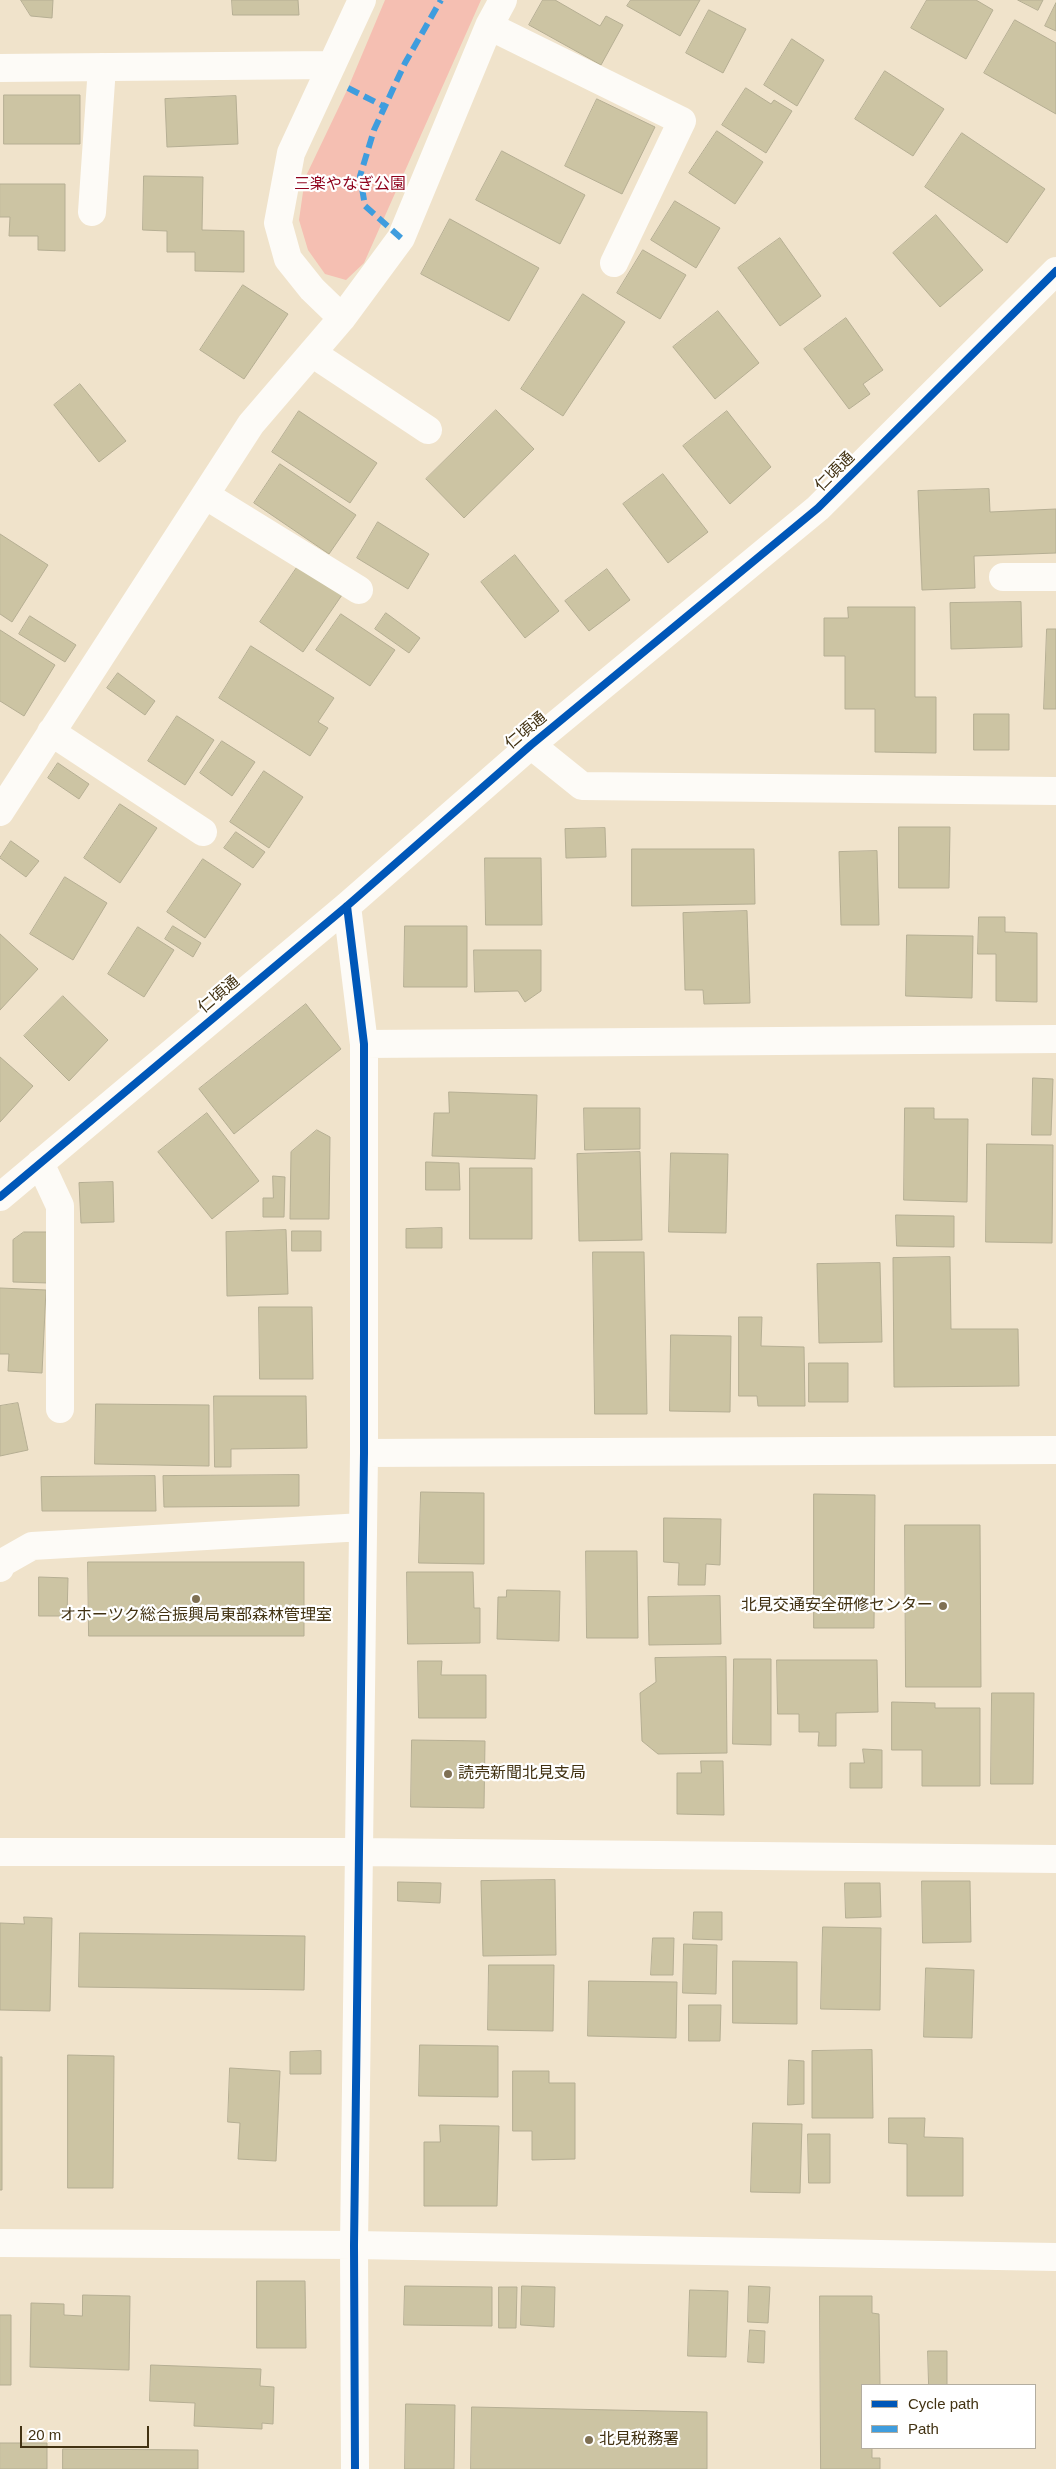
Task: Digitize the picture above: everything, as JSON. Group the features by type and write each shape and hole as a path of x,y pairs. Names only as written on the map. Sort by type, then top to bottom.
{"street":[{"path":"342,318 312,289 288,259 278,223 291,153 362,0"},
{"path":"0,812 10,775 51,732 251,424 342,318 401,238 489,26 503,0"},
{"path":"489,26 682,121 614,263"},
{"path":"0,68 332,65"},
{"path":"92,212 102,67"},
{"name":"仁頃通","path":"0,1197 347,906 531,745 818,508 1056,272"},
{"path":"312,353 428,430"},
{"path":"205,495 359,590"},
{"path":"1003,577 1056,577"},
{"path":"51,732 203,832"},
{"path":"531,745 582,786 1056,791"},
{"path":"347,906 364,1044 364,1452 354,2244 355,2469"},
{"path":"364,1044 1056,1038"},
{"path":"40,1163 60,1206 60,1409"},
{"path":"364,1452 1056,1450"},
{"path":"0,1568 2,1563 32,1546 363,1527"},
{"path":"0,1852 360,1852 1056,1858"},
{"path":"0,2243 354,2244 1056,2257"}],"green space":[{"name":"三楽やなぎ公園","path":"385,0 481,0 364,263 346,280 325,274 308,250 299,220 305,178 348,88"}],"building":[{"path":"21,0 53,0 52,18 31,16"},
{"path":"232,0 298,0 299,15 233,15"},
{"path":"543,0 555,0 600,26 606,16 623,25 601,65 529,25"},
{"path":"631,0 700,0 680,36 627,6"},
{"path":"927,0 976,0 993,10 966,59 911,28"},
{"path":"1018,0 1043,0 1038,10"},
{"path":"1056,3 1056,31 1045,26"},
{"path":"709,10 746,29 723,73 686,53"},
{"path":"1015,20 1056,43 1056,114 984,73"},
{"path":"792,39 824,60 797,106 764,85"},
{"path":"885,71 944,109 913,156 855,119"},
{"path":"746,88 771,104 774,100 792,111 766,153 722,125"},
{"path":"4,95 80,95 80,144 4,144"},
{"path":"236,96 238,144 167,147 165,99"},
{"path":"597,99 655,127 622,194 565,166"},
{"path":"717,131 763,162 735,204 689,173"},
{"path":"962,133 1045,189 1007,243 925,187"},
{"path":"502,151 585,195 560,244 476,200"},
{"path":"144,176 203,177 202,230 244,231 244,272 195,271 195,252 167,252 167,231 143,230"},
{"path":"0,184 65,184 65,251 38,250 38,236 9,236 10,217 0,217"},
{"path":"675,201 720,228 696,268 651,240"},
{"path":"936,215 983,270 940,307 893,253"},
{"path":"450,219 539,268 509,321 421,274"},
{"path":"780,238 821,296 780,326 738,268"},
{"path":"643,250 686,275 660,319 617,293"},
{"path":"243,285 288,314 244,379 200,350"},
{"path":"583,294 625,322 563,416 521,389"},
{"path":"718,311 759,363 715,399 673,347"},
{"path":"846,318 883,370 863,384 870,394 849,409 804,349"},
{"path":"80,384 126,441 99,462 54,405"},
{"path":"496,410 534,449 464,518 426,479"},
{"path":"299,411 377,463 350,503 272,452"},
{"path":"727,411 771,467 730,504 683,446"},
{"path":"280,464 356,515 329,554 254,503"},
{"path":"663,474 708,532 668,563 623,504"},
{"path":"989,489 990,512 1056,509 1056,553 974,556 975,588 922,590 918,491"},
{"path":"378,522 429,554 408,589 357,558"},
{"path":"0,534 48,565 12,622 0,614"},
{"path":"515,555 559,611 525,638 481,582"},
{"path":"298,566 342,595 303,652 260,622"},
{"path":"607,569 630,600 589,631 565,601"},
{"path":"1021,602 1022,647 951,649 950,603"},
{"path":"848,607 915,607 915,697 936,697 936,753 875,752 875,709 845,709 845,656 824,656 824,618 848,618"},
{"path":"386,613 420,638 409,653 375,629"},
{"path":"341,614 395,650 370,686 316,650"},
{"path":"30,616 76,645 65,662 19,634"},
{"path":"1047,629 1056,629 1056,709 1044,709"},
{"path":"0,630 55,665 24,716 0,701"},
{"path":"251,646 334,698 318,722 328,728 310,756 219,698"},
{"path":"118,673 155,701 145,715 107,688"},
{"path":"974,714 1009,714 1009,750 974,750"},
{"path":"177,716 214,740 185,785 148,761"},
{"path":"222,741 255,762 232,796 200,773"},
{"path":"58,763 89,784 79,799 48,778"},
{"path":"264,771 303,797 269,848 230,822"},
{"path":"120,804 157,828 120,883 84,858"},
{"path":"899,827 950,827 949,888 899,888"},
{"path":"605,828 606,857 566,858 565,829"},
{"path":"236,832 265,852 253,868 224,848"},
{"path":"11,841 39,861 26,877 0,858"},
{"path":"632,849 754,849 755,904 632,906"},
{"path":"877,851 879,925 841,925 839,852"},
{"path":"485,858 541,858 542,925 486,925"},
{"path":"203,859 241,884 205,938 167,912"},
{"path":"65,877 107,903 73,960 30,934"},
{"path":"747,911 750,1003 704,1004 703,990 685,990 683,913"},
{"path":"979,917 1005,917 1005,932 1037,933 1037,1002 996,1001 996,954 978,954"},
{"path":"173,926 201,943 193,957 165,939"},
{"path":"405,926 467,926 467,987 404,987"},
{"path":"138,927 174,950 144,997 108,974"},
{"path":"0,934 38,969 0,1010"},
{"path":"907,935 973,936 972,998 906,996"},
{"path":"474,950 541,950 541,991 525,1002 518,991 475,992"},
{"path":"63,996 108,1040 69,1081 24,1036"},
{"path":"306,1004 341,1049 234,1134 199,1089"},
{"path":"0,1057 33,1086 0,1122"},
{"path":"1033,1078 1053,1079 1051,1135 1032,1135"},
{"path":"449,1092 537,1095 535,1159 432,1156 434,1113 449,1113"},
{"path":"584,1108 640,1108 640,1149 585,1150"},
{"path":"905,1108 934,1108 934,1119 968,1119 967,1202 904,1200"},
{"path":"207,1113 259,1181 212,1219 158,1152"},
{"path":"317,1130 330,1137 329,1219 290,1219 291,1152"},
{"path":"987,1144 1053,1145 1052,1243 986,1242"},
{"path":"640,1152 642,1240 579,1241 577,1154"},
{"path":"671,1153 728,1154 726,1233 669,1232"},
{"path":"426,1162 459,1163 460,1190 426,1190"},
{"path":"470,1168 532,1168 532,1239 470,1239"},
{"path":"273,1176 285,1177 284,1217 263,1217 263,1198 273,1198"},
{"path":"113,1182 114,1222 81,1223 79,1183"},
{"path":"896,1215 954,1216 954,1247 897,1246"},
{"path":"442,1228 442,1248 406,1248 406,1229"},
{"path":"286,1230 288,1294 227,1296 226,1232"},
{"path":"292,1231 321,1231 321,1251 292,1251"},
{"path":"24,1232 49,1232 49,1283 13,1282 13,1240"},
{"path":"593,1252 644,1252 647,1414 595,1414"},
{"path":"950,1257 951,1329 1018,1329 1019,1386 894,1387 893,1258"},
{"path":"880,1263 882,1342 819,1343 817,1264"},
{"path":"0,1288 46,1290 42,1373 8,1371 9,1354 0,1354"},
{"path":"259,1307 312,1307 313,1379 260,1379"},
{"path":"739,1317 762,1317 761,1346 804,1347 805,1406 758,1406 757,1396 739,1396"},
{"path":"671,1335 731,1336 730,1412 670,1411"},
{"path":"809,1363 848,1363 848,1402 809,1402"},
{"path":"214,1396 306,1396 307,1448 231,1449 231,1467 215,1467"},
{"path":"18,1403 28,1450 0,1456 0,1406"},
{"path":"96,1404 209,1405 209,1466 95,1464"},
{"path":"299,1475 299,1506 164,1507 163,1476"},
{"path":"155,1476 156,1511 42,1511 41,1477"},
{"path":"421,1492 484,1493 484,1564 419,1563"},
{"path":"814,1494 875,1495 874,1628 814,1628"},
{"path":"664,1518 721,1519 720,1565 706,1564 705,1585 678,1585 679,1563 664,1562"},
{"name":"北見交通安全研修センター","path":"905,1525 980,1525 981,1687 906,1687"},
{"path":"586,1551 637,1551 638,1638 587,1638"},
{"name":"オホーツク総合振興局東部森林管理室","path":"88,1562 304,1562 304,1636 89,1636"},
{"path":"407,1572 473,1572 474,1608 480,1608 480,1643 408,1644"},
{"path":"39,1577 68,1578 67,1616 39,1616"},
{"path":"507,1590 560,1591 559,1641 497,1639 498,1597 506,1597"},
{"path":"720,1596 721,1644 649,1645 648,1597"},
{"path":"726,1657 727,1753 658,1754 642,1741 640,1693 656,1682 655,1658"},
{"path":"734,1659 771,1659 771,1745 733,1744"},
{"path":"777,1660 877,1660 878,1712 836,1713 836,1746 818,1746 819,1732 799,1732 799,1714 778,1714"},
{"path":"418,1661 442,1661 441,1675 486,1675 486,1718 419,1718"},
{"path":"992,1693 1034,1693 1033,1784 991,1784"},
{"path":"892,1702 935,1703 935,1708 980,1708 980,1786 922,1786 922,1750 892,1750"},
{"name":"読売新聞北見支局","path":"412,1740 485,1741 484,1808 411,1807"},
{"path":"863,1749 882,1750 882,1788 850,1788 850,1763 864,1763"},
{"path":"701,1761 723,1761 724,1815 677,1814 677,1773 701,1773"},
{"path":"555,1880 556,1955 483,1956 481,1881"},
{"path":"922,1881 970,1881 971,1942 923,1943"},
{"path":"398,1882 441,1883 440,1903 398,1901"},
{"path":"845,1883 880,1883 881,1917 846,1918"},
{"path":"694,1912 722,1912 722,1940 693,1939"},
{"path":"24,1917 52,1918 50,2011 0,2010 0,1923 24,1924"},
{"path":"823,1927 881,1928 880,2010 821,2009"},
{"path":"80,1933 305,1936 304,1990 79,1987"},
{"path":"653,1938 674,1938 673,1975 651,1975"},
{"path":"684,1944 717,1945 716,1994 683,1993"},
{"path":"733,1961 797,1962 797,2024 733,2023"},
{"path":"489,1965 554,1965 553,2031 488,2030"},
{"path":"926,1968 974,1970 972,2038 924,2037"},
{"path":"589,1981 677,1982 676,2038 588,2036"},
{"path":"689,2005 721,2005 720,2041 689,2041"},
{"path":"420,2045 498,2046 498,2097 419,2096"},
{"path":"872,2050 873,2118 812,2118 812,2051"},
{"path":"321,2051 321,2074 290,2074 290,2052"},
{"path":"68,2055 114,2056 113,2188 68,2188"},
{"path":"0,2057 2,2057 2,2190 0,2190"},
{"path":"789,2060 804,2061 804,2104 788,2105"},
{"path":"230,2068 280,2071 276,2161 238,2159 240,2123 228,2122"},
{"path":"513,2071 549,2071 549,2083 575,2083 575,2159 532,2160 532,2131 513,2131"},
{"path":"889,2118 925,2118 924,2137 963,2138 963,2196 907,2196 907,2144 889,2143"},
{"path":"753,2123 802,2124 800,2193 751,2192"},
{"path":"440,2125 499,2126 497,2206 424,2206 424,2142 440,2142"},
{"path":"808,2134 830,2134 830,2183 809,2183"},
{"path":"257,2281 305,2281 306,2348 257,2348"},
{"path":"405,2286 492,2287 492,2326 404,2325"},
{"path":"522,2286 555,2287 554,2327 521,2325"},
{"path":"749,2286 770,2287 768,2323 748,2322"},
{"path":"499,2287 517,2287 516,2328 499,2328"},
{"path":"690,2290 728,2291 726,2357 688,2356"},
{"path":"83,2295 130,2296 129,2370 30,2367 31,2303 64,2304 64,2315 82,2316"},
{"path":"820,2296 872,2296 872,2313 879,2314 880,2384 861,2384 861,2449 872,2449 872,2458 880,2458 880,2469 821,2469"},
{"path":"0,2315 11,2315 11,2385 0,2385"},
{"path":"750,2330 765,2331 764,2363 748,2362"},
{"path":"928,2351 947,2351 947,2384 929,2384"},
{"path":"151,2365 261,2369 260,2386 274,2387 273,2424 262,2423 262,2429 194,2426 195,2403 150,2401"},
{"path":"406,2404 455,2405 454,2469 405,2469"},
{"name":"北見税務署","path":"472,2407 707,2412 707,2469 471,2469"},
{"path":"0,2443 47,2443 47,2469 0,2469"},
{"path":"63,2449 198,2450 198,2469 63,2469"}],"marked path":[{"path":"401,238 365,206 360,176 374,130 405,63 441,0"},
{"path":"348,88 385,107"}],"cycle path":[{"path":"0,1197 347,906 531,745 818,508 1056,271"},
{"path":"347,906 364,1044 364,1453 354,2245 355,2469"}],"place":[{"name":"オホーツク総合振興局東部森林管理室","path":"196,1599"},
{"name":"北見交通安全研修センター","path":"943,1606"},
{"name":"読売新聞北見支局","path":"448,1774"},
{"name":"北見税務署","path":"589,2440"}]}
